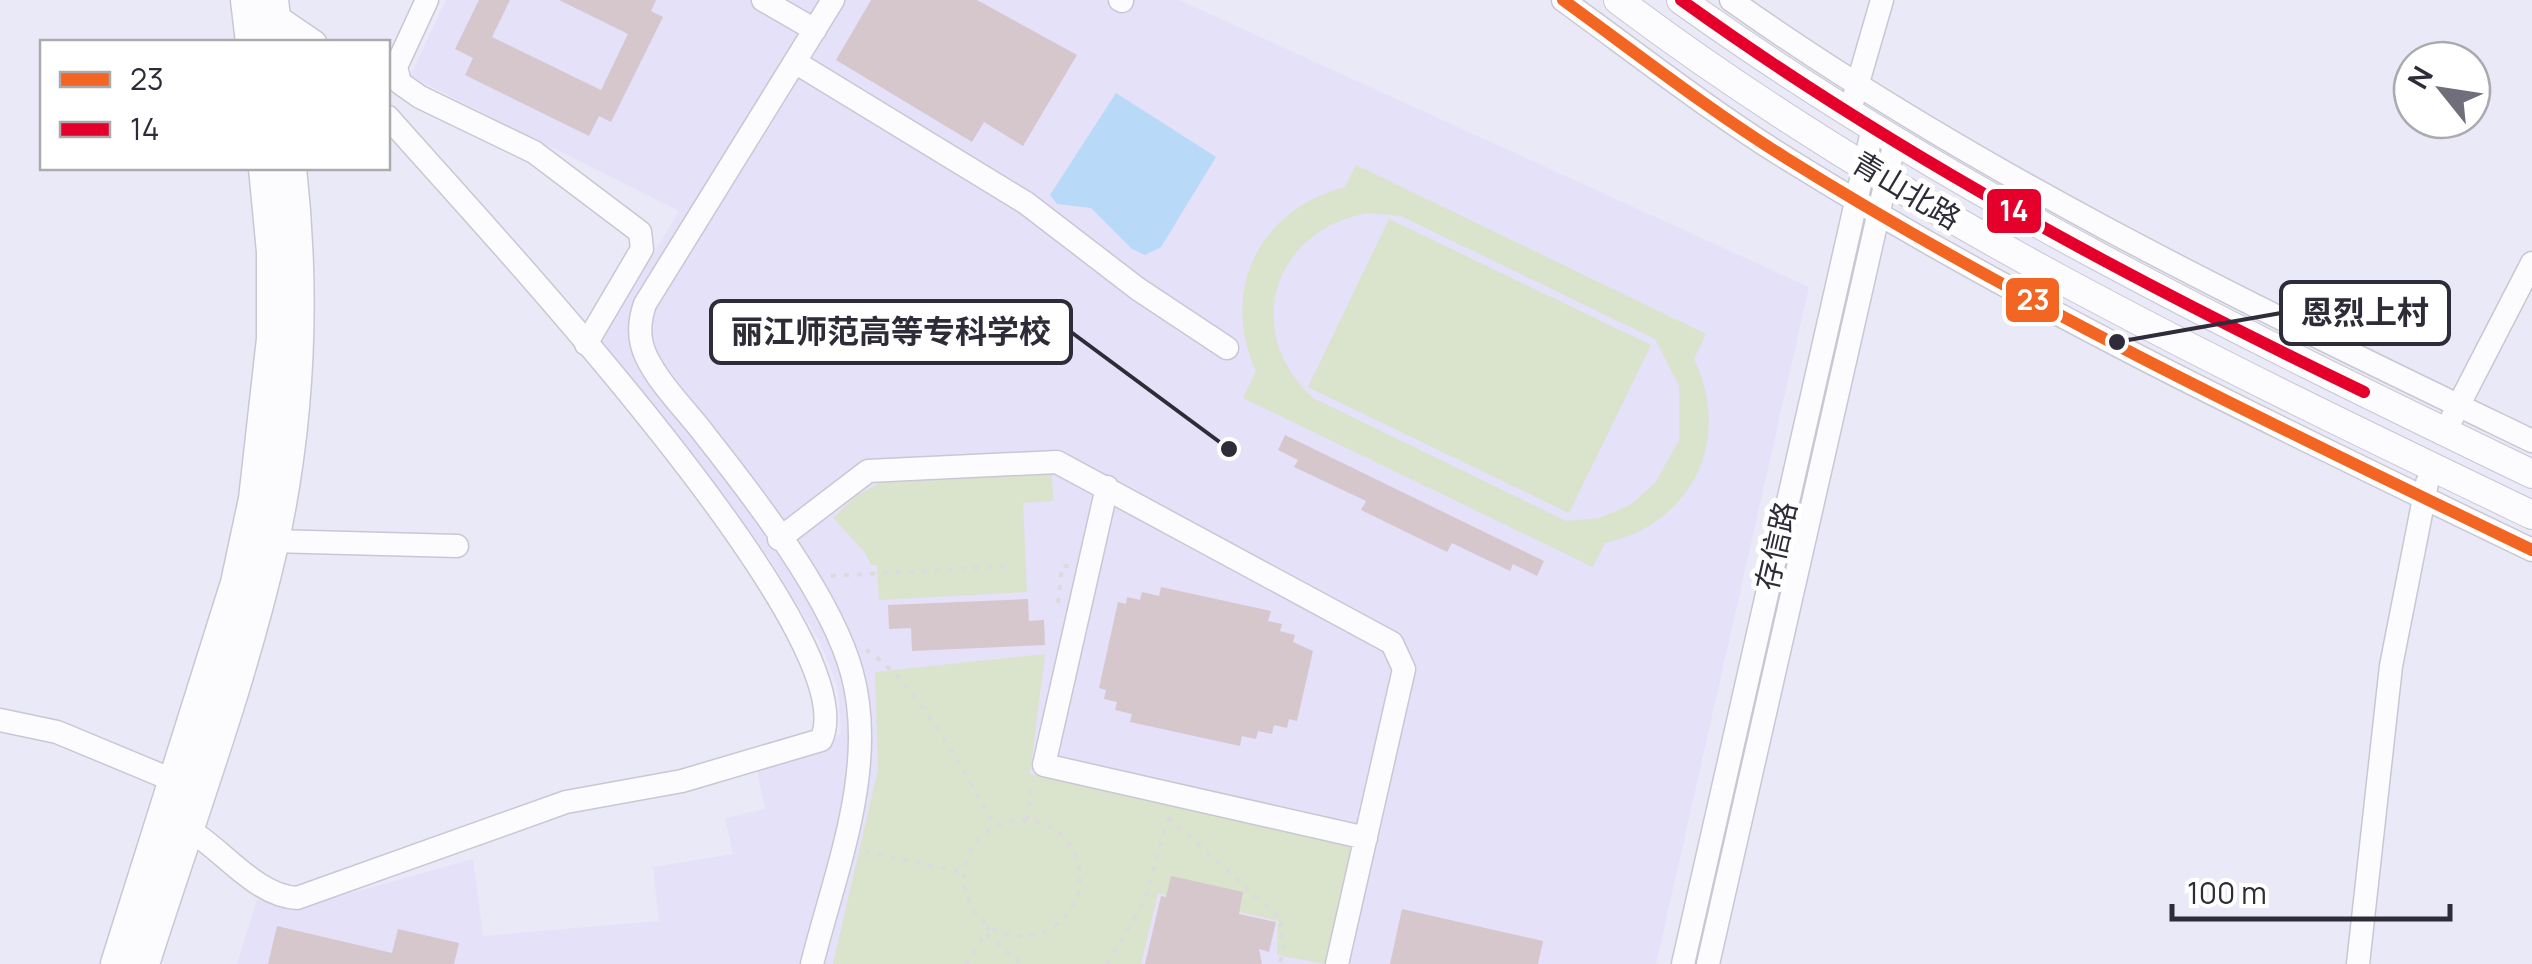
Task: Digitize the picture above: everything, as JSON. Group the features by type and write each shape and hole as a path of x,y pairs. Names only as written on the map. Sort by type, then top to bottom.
{"highway":[{"path":"253,40 267,14"},
{"path":"118,964 237,583 262,457 274,296 266,170"},
{"path":"143,964 272,541 287,460 298,340 298,251 290,170"}],"main road":[{"name":"青山北路","path":"1618,0 1875,173 2123,314 2532,515"},
{"name":"青山北路","path":"1681,0 2155,290 2532,474"}],"street":[{"path":"427,0 396,68 400,83 420,97 534,152 640,232 642,249 586,344"},
{"path":"763,0 815,30"},
{"path":"812,964 841,845 860,743 853,675 837,632 808,584 736,474 651,365 642,347 640,326 646,304 834,0"},
{"path":"1563,0 1782,156 1878,214 2099,338 2532,550"},
{"path":"1731,0 1868,117 2532,441"},
{"name":"存信路","path":"1708,964 1878,214 1868,117 1882,0"},
{"path":"267,14 312,40"},
{"path":"795,62 1026,203 1138,289 1227,348"},
{"path":"186,828 212,842 271,892 296,898 566,802 682,782 821,740 826,729 816,672 786,606 662,432 390,119"},
{"name":"存信路","path":"1683,964 1856,200 1875,173"},
{"path":"2445,432 2532,263"},
{"path":"778,539 868,471 1046,460 1107,486 1380,635 1396,649 1404,669 1337,964"},
{"path":"2358,964 2388,686 2432,467"},
{"path":"1107,486 1044,765 1170,806 1366,838"},
{"path":"272,541 457,546"},
{"path":"0,720 57,732 175,781"}],"path":[{"path":"808,584 844,572 1010,566"},
{"path":"837,632 879,658 904,688 952,754 995,827"},
{"path":"1107,964 1145,900 1170,806"},
{"path":"1170,806 1282,920 1279,933 1286,938 1280,964"},
{"path":"1026,820 1050,828 1075,856 1079,882 1064,917 1043,932 1018,936 990,927 968,899 964,873 972,848 995,827 1026,820"},
{"path":"841,845 964,873"},
{"path":"966,964 990,927"},
{"path":"986,934 1022,964"}],"shaded area":[{"path":"446,0 1179,0 1809,287 1656,964 237,964 257,899 294,909 473,859 483,936 659,921 653,867 733,854 725,818 765,809 757,770 841,734 838,688 820,642 768,556 601,342 679,211 410,76"}],"green space":[{"path":"1356,165 1706,334 1694,359 1705,389 1709,419 1706,448 1697,474 1682,498 1661,518 1635,533 1605,543 1593,567 1243,398 1256,371 1242,311 1245,283 1255,257 1290,214 1315,198 1345,187","holes":["1368,213 1401,216 1655,339 1679,386 1679,440 1655,483 1630,505 1600,518 1566,521 1313,398 1291,372 1278,344 1273,315 1278,287 1289,262 1309,240 1335,223"]},
{"path":"1389,219 1651,345 1569,513 1308,387"},
{"path":"1052,474 1053,501 1023,503 1027,592 879,600 877,565 871,565 864,551 833,518 856,496 880,483"},
{"path":"1045,654 1030,774 1353,843 1327,964 1277,955 1278,921 1158,893 1141,964 833,964 878,769 875,672"}],"water":[{"path":"1116,93 1216,157 1161,247 1145,255 1132,249 1091,208 1057,204 1050,195"}],"building":[{"path":"479,0 510,0 492,37 601,90 628,34 559,0 656,0 651,11 663,17 611,122 599,116 589,136 465,75 473,58 455,49"},
{"path":"871,0 977,0 1077,55 1023,146 984,122 972,142 836,60"},
{"path":"1285,435 1544,561 1537,576 1513,564 1510,571 1452,543 1447,552 1361,510 1366,501 1294,467 1298,460 1278,450"},
{"path":"1161,587 1271,611 1268,621 1282,624 1280,631 1295,635 1293,642 1313,651 1297,721 1289,719 1287,728 1274,725 1272,734 1258,731 1256,739 1242,736 1240,746 1130,722 1132,714 1115,710 1117,702 1104,699 1106,690 1099,688 1118,602 1126,604 1127,597 1140,600 1142,592 1159,596"},
{"path":"1028,599 1029,621 1044,620 1045,645 912,651 911,628 889,629 888,605"},
{"path":"1171,876 1243,892 1239,914 1276,922 1269,952 1259,949 1262,964 1145,964 1161,896 1166,897"},
{"path":"1402,909 1543,941 1538,964 1390,964"},
{"path":"277,926 392,953 398,929 459,943 454,964 268,964"}],"transit line":[{"name":"23","path":"1563,0 1757,140 1876,213 2060,315 2248,412 2532,550"},
{"name":"14","path":"1681,0 1845,110 2014,211 2187,304 2364,392"}],"place":[{"name":"恩烈上村","path":"2117,342"},
{"name":"丽江师范高等专科学校","path":"1229,449"}]}
